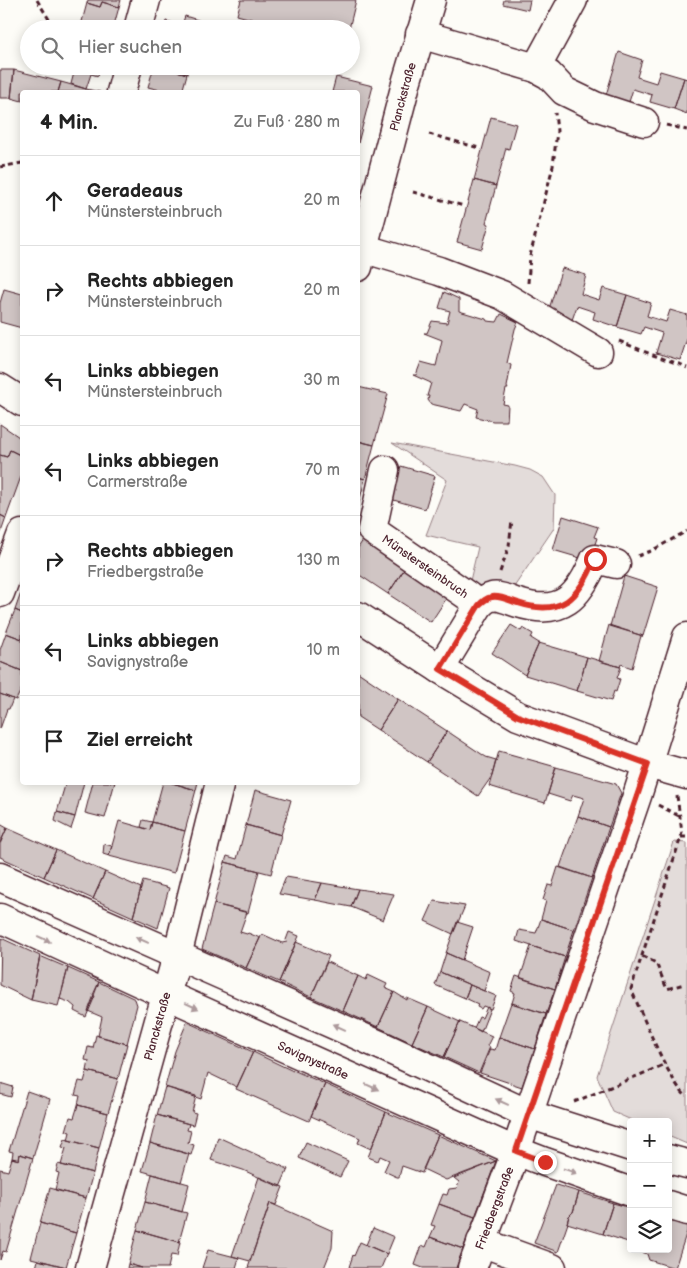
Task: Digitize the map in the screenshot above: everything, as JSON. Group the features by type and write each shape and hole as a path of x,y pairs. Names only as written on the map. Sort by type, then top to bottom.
{"street":[{"path":"140,20 146,0"},
{"name":"Planckstraße","path":"360,258 367,191 431,0"},
{"path":"546,75 573,0"},
{"path":"420,34 546,75 564,91 595,106 644,122"},
{"path":"122,90 126,75"},
{"path":"360,258 479,285 502,295 598,352"},
{"path":"0,388 20,401"},
{"name":"Münstersteinbruch","path":"385,470 372,530 468,596 534,608 552,607 563,603 576,594 587,579 595,559 616,564"},
{"path":"0,593 20,539"},
{"name":"Münstersteinbruch","path":"440,669 487,600"},
{"path":"360,617 518,716 648,764 682,784"},
{"name":"Friedbergstraße","path":"472,1268 516,1151 571,965 648,764 687,638"},
{"name":"Planckstraße","path":"90,1268 177,956 219,785"},
{"path":"0,877 375,1043 528,1114 627,1146"},
{"name":"Savignystraße","path":"0,918 166,995 516,1151 627,1191"},
{"path":"672,1159 687,1164"},
{"path":"482,1242 552,1268"}],"path":[{"path":"38,0 49,20"},
{"path":"525,308 527,303 530,256 554,166 557,132 552,92 546,75"},
{"path":"429,134 479,148"},
{"path":"0,167 20,163"},
{"path":"413,192 464,206"},
{"path":"598,352 619,340 687,368"},
{"path":"487,600 504,566 512,520"},
{"path":"650,551 687,531"},
{"path":"682,784 681,837 631,990 666,1064 681,1092 687,1097"},
{"path":"681,837 687,838"},
{"path":"642,956 656,963 667,990 684,984"},
{"path":"585,1097 666,1064"}],"shaded area":[{"path":"392,443 515,466 530,470 543,477 555,495 554,528 512,590 469,585 478,547 426,535 447,480"},
{"path":"674,842 687,843 687,1144 672,1138 672,1118 627,1118 613,1112 597,1076"}],"building":[{"path":"88,0 121,0 119,7 102,2 100,7 87,3"},
{"path":"241,0 356,0 351,20 255,20 237,15"},
{"path":"504,0 530,0 528,10 503,4"},
{"path":"102,2 119,7 115,20 82,20 87,3 100,7"},
{"path":"185,16 198,20 184,20"},
{"path":"619,52 642,60 637,77 656,83 660,71 684,78 674,109 650,102 652,95 633,89 629,102 606,95"},
{"path":"0,70 14,70 11,98 0,98"},
{"path":"14,70 20,72 20,75 34,75 61,82 59,90 20,90 20,100 11,98"},
{"path":"73,75 91,75 86,89 71,84"},
{"path":"151,75 187,75 183,90 160,90 148,87"},
{"path":"336,77 373,86 360,135 360,90 333,90"},
{"path":"684,78 687,79 687,114 674,109"},
{"path":"61,82 91,90 59,90"},
{"path":"491,117 516,124 509,149 506,148 496,186 474,180"},
{"path":"474,180 496,186 486,223 489,224 482,249 457,242"},
{"path":"562,268 586,275 581,294 599,300 603,288 627,295 617,327 593,319 595,312 577,306 572,320 548,312"},
{"path":"4,289 20,293 20,327 0,322 0,303"},
{"path":"444,292 459,299 459,311 486,319 487,321 497,322 501,314 518,322 507,363 511,365 508,389 506,389 503,404 508,405 507,421 493,421 476,417 478,409 465,404 461,411 431,404 428,400 429,396 427,396 431,383 413,375 416,375 421,362 436,366 442,340 424,333 427,333 432,321 447,323 450,311 439,308"},
{"path":"627,295 651,303 647,316 666,322 670,310 687,315 687,339 680,360 656,353 662,333 644,327 641,334 617,327"},
{"path":"360,387 388,394 374,445 360,442"},
{"path":"0,424 20,438 20,455 10,450 7,457 0,455"},
{"path":"360,442 374,445 365,479 360,478"},
{"path":"10,450 20,455 20,480 6,518 0,515 0,455 7,457"},
{"path":"401,466 435,476 425,509 390,499"},
{"path":"360,478 365,479 360,499"},
{"path":"0,515 6,518 0,535"},
{"path":"563,516 598,527 594,537 597,538 593,550 587,560 553,550"},
{"path":"365,537 407,565 388,594 360,575 360,545"},
{"path":"407,565 450,593 431,622 388,594"},
{"path":"624,576 658,587 643,636 610,626"},
{"path":"20,596 20,612 15,610"},
{"path":"15,610 20,612 20,638 6,633"},
{"path":"511,625 521,631 523,628 533,634 531,638 539,643 525,675 492,653"},
{"path":"609,625 643,636 641,636 632,668 621,664 620,667 599,661"},
{"path":"6,633 20,638 20,670 0,662 0,650"},
{"path":"539,643 587,657 577,691 525,675"},
{"path":"587,657 621,667 617,678 620,679 611,701 577,691"},
{"path":"0,662 20,670 20,692 16,700 0,694"},
{"path":"360,673 398,699 378,730 360,718"},
{"path":"0,694 13,699 9,709 7,709 0,729"},
{"path":"398,699 447,731 427,762 378,730"},
{"path":"447,731 486,757 496,760 492,776 478,796 427,762"},
{"path":"499,751 556,767 545,803 489,786"},
{"path":"556,767 616,784 621,793 609,827 578,816 584,798 573,795 570,801 548,794"},
{"path":"65,785 83,785 75,817 57,812"},
{"path":"92,785 114,785 105,818 85,813"},
{"path":"162,785 179,785 196,790 185,831 152,822"},
{"path":"179,785 197,785 196,790"},
{"path":"255,790 291,800 281,835 246,825"},
{"path":"57,812 75,817 71,829 55,821"},
{"path":"578,816 609,827 592,878 560,867"},
{"path":"143,820 152,822 150,830 141,827"},
{"path":"119,821 150,830 152,822 185,831 174,873 109,856"},
{"path":"0,824 7,828 0,843"},
{"path":"246,825 281,835 271,874 225,862 227,856 237,859"},
{"path":"7,828 56,850 44,877 0,857 0,844"},
{"path":"104,844 112,846 109,856 103,854"},
{"path":"56,850 105,872 93,899 44,877"},
{"path":"225,862 259,871 248,913 214,904"},
{"path":"558,867 592,878 574,930 541,919 546,901 543,900 548,885 552,886"},
{"path":"105,872 141,888 133,917 93,899"},
{"path":"286,877 322,883 315,900 279,894"},
{"path":"143,881 169,888 158,928 133,917"},
{"path":"322,883 358,889 351,907 315,900"},
{"path":"358,889 394,894 383,920 351,907"},
{"path":"434,901 465,906 453,934 425,921"},
{"path":"214,904 247,912 240,932 260,938 246,968 202,949"},
{"path":"541,919 574,930 565,957 516,941 519,930 536,933"},
{"path":"457,922 473,927 462,960 446,953"},
{"path":"289,932 299,936 279,982 246,968 262,934 282,943 287,942"},
{"path":"1,938 40,956 31,1000 0,985"},
{"path":"296,942 329,956 311,997 279,982"},
{"path":"531,946 565,957 555,989 520,978"},
{"path":"446,953 490,972 484,991 440,972"},
{"path":"40,956 68,968 58,1006 31,1000"},
{"path":"327,962 358,976 343,1011 311,997"},
{"path":"68,968 99,982 86,1017 74,1011 75,1007 69,1002 60,999"},
{"path":"440,972 470,985 465,998 435,985"},
{"path":"368,975 387,984 385,988 394,992 378,1027 343,1011 358,976 366,980"},
{"path":"516,976 555,989 546,1014 512,1003 515,993 511,991"},
{"path":"99,982 135,999 137,1005 127,1044 98,1036 102,1017 88,1011"},
{"path":"470,985 496,996 491,1009 483,1006 481,1009 477,1007 478,1004 465,998"},
{"path":"394,992 407,1000 407,998 428,1007 412,1043 378,1027"},
{"path":"511,1003 546,1014 535,1049 499,1037"},
{"path":"428,1007 460,1022 444,1057 412,1043"},
{"path":"487,1007 490,1009 481,1032 474,1028 479,1017 482,1018"},
{"path":"187,1022 253,1052 237,1087 208,1073 201,1099 165,1087 175,1051"},
{"path":"460,1022 492,1036 487,1046 490,1047 479,1073 444,1057"},
{"path":"96,1035 127,1044 118,1079 87,1071 89,1061 85,1060 88,1047 93,1048"},
{"path":"499,1037 535,1049 522,1087 480,1073 490,1049 495,1050"},
{"path":"253,1052 325,1084 309,1121 236,1089"},
{"path":"87,1071 118,1079 108,1113 78,1105 80,1096 75,1095 79,1081 84,1082"},
{"path":"0,1083 13,1087 11,1097 0,1094"},
{"path":"325,1084 386,1112 371,1149 358,1143 360,1138 311,1116"},
{"path":"165,1087 196,1096 192,1112 196,1113 193,1125 157,1115"},
{"path":"27,1091 50,1099 33,1158 20,1154 19,1160 12,1158 13,1152 9,1151"},
{"path":"78,1105 108,1113 99,1148 68,1140 70,1132 66,1131 70,1117 74,1118"},
{"path":"386,1112 438,1135 422,1173 402,1166 399,1177 397,1177 384,1171 389,1160 380,1156 378,1161 368,1157"},
{"path":"157,1115 189,1124 187,1130 191,1131 188,1143 194,1145 191,1155 150,1143"},
{"path":"438,1135 496,1161 446,1180 423,1169"},
{"path":"218,1137 288,1169 280,1187 243,1170 211,1160"},
{"path":"65,1139 99,1148 93,1173 61,1165 66,1148 62,1147"},
{"path":"306,1142 348,1161 340,1177 299,1158"},
{"path":"150,1143 189,1154 181,1182 142,1171"},
{"path":"20,1154 33,1158 6,1252 3,1251 0,1260 0,1169 8,1171 12,1158 19,1160"},
{"path":"496,1161 475,1217 439,1204 443,1194 447,1195 449,1189 457,1188 459,1182 454,1178"},
{"path":"58,1164 93,1173 86,1198 55,1190 59,1173 56,1172"},
{"path":"152,1174 189,1184 182,1212 145,1202"},
{"path":"259,1177 283,1187 276,1205 270,1203 250,1261 232,1256"},
{"path":"556,1185 579,1192 573,1212 569,1216 558,1252 534,1243"},
{"path":"50,1188 86,1198 76,1233 40,1223"},
{"path":"579,1192 613,1203 603,1234 567,1223 569,1216 573,1212"},
{"path":"145,1202 187,1213 179,1242 137,1230"},
{"path":"270,1203 333,1231 332,1248 324,1268 248,1268"},
{"path":"613,1203 627,1207 627,1242 603,1234"},
{"path":"439,1204 475,1217 463,1249 430,1237 435,1226 431,1225"},
{"path":"672,1221 687,1226 675,1268 649,1260 647,1254 644,1253 672,1253"},
{"path":"40,1223 76,1233 66,1267 31,1258"},
{"path":"373,1228 394,1237 387,1254 366,1245"},
{"path":"137,1230 180,1242 177,1256 171,1255 168,1268 142,1268 128,1264"},
{"path":"430,1237 463,1249 456,1268 423,1268 415,1265 422,1245 426,1247"},
{"path":"360,1242 387,1254 381,1268 349,1267"},
{"path":"208,1250 239,1258 236,1268 202,1268"},
{"path":"38,1260 66,1267 66,1268 36,1268"},
{"path":"128,1264 142,1268 127,1268"}],"route":[{"path":"545,1162 516,1151 561,1014 648,764 518,716 440,669 479,605 487,598 494,596 534,608 552,607 563,603 576,594 587,579 595,559"}]}
